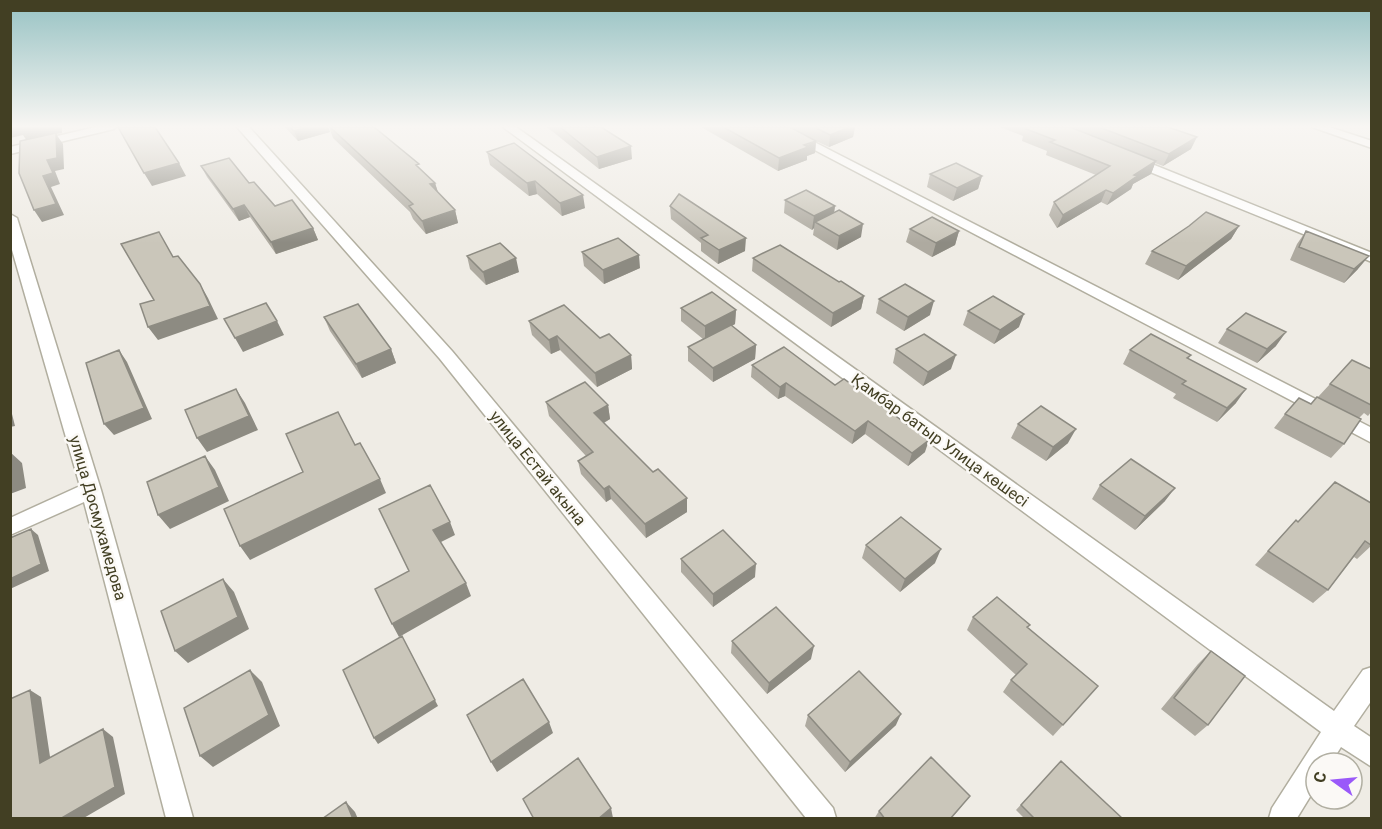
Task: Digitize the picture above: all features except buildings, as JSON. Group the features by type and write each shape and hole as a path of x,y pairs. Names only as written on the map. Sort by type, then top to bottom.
{"street":[{"name":"улица Естай акына","path":"277,166 446,355 823,819"},
{"name":"Қамбар батыр Улица көшесі","path":"561,166 1371,754"},
{"path":"851,166 1371,436"},
{"path":"1145,166 1371,258"},
{"name":"улица Досмухамедова","path":"10,218 91,490 180,819"},
{"path":"10,527 91,490"},
{"path":"1282,819 1371,678"}]}
